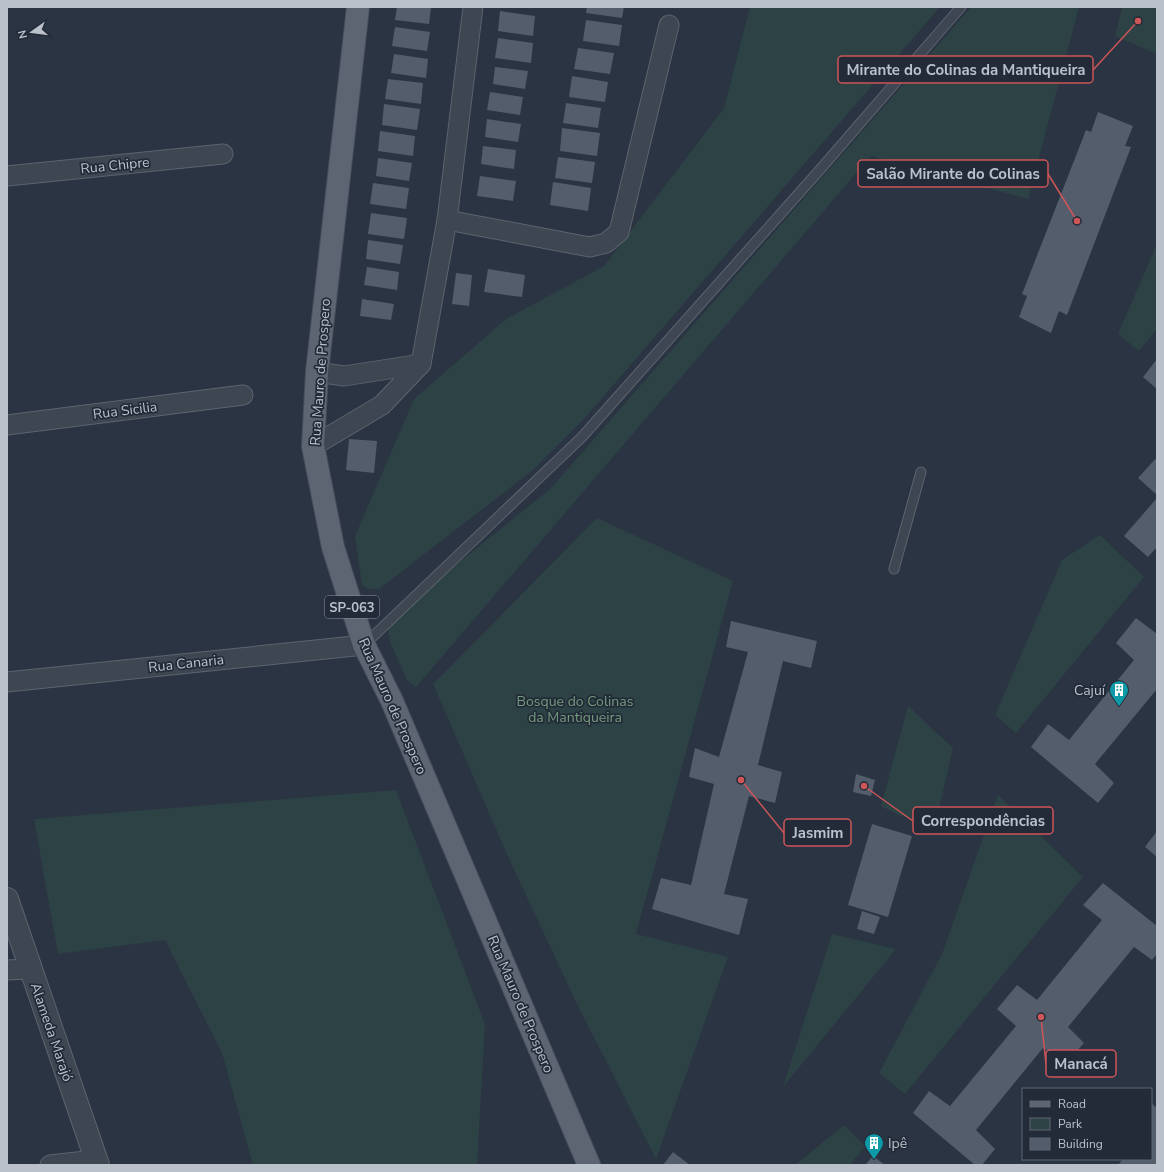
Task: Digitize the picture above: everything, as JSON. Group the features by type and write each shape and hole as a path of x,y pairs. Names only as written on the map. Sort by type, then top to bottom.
{"main road":[{"name":"Rua Mauro de Prospero","path":"358,7 317,372 313,446 333,547 364,645 392,701 589,1165"}],"street":[{"path":"313,446 382,405 421,364 447,220 473,7"},
{"path":"447,220 590,247 606,243 619,232 669,25"},
{"name":"Rua Chipre","path":"7,176 223,154"},
{"path":"317,372 344,376 421,364"},
{"name":"Rua Sicilia","path":"7,425 243,395"},
{"name":"Rua Canaria","path":"7,682 364,645"},
{"name":"Alameda Marajó","path":"7,899 97,1162"},
{"path":"7,970 31,969"},
{"path":"50,1165 97,1162"}],"lane":[{"path":"364,645 582,437 812,178 961,7"},
{"path":"894,569 922,472"}],"green space":[{"path":"750,7 940,7 584,419 532,471 379,589 370,589 362,585 355,536 414,399 506,319 604,266 724,108"},
{"path":"971,7 1079,7 1028,199 871,156 416,687 407,680 390,642 388,628 394,615 551,488"},
{"path":"1122,7 1157,7 1157,54 1115,36"},
{"path":"1157,244 1157,329 1139,351 1118,334"},
{"name":"Bosque do Colinas da Mantiqueira","path":"597,518 733,581 636,934 728,957 656,1159 576,1002 509,859 433,684"},
{"path":"1100,535 1144,577 1016,733 995,715 1062,560"},
{"path":"908,706 953,748 935,826 898,815 881,806"},
{"path":"396,790 485,1024 477,1165 253,1165 222,1053 165,940 58,954 34,819"},
{"path":"998,795 1083,877 905,1094 879,1073 942,954"},
{"path":"832,934 896,949 783,1087"},
{"path":"844,1125 865,1146 850,1165 795,1165"}],"building":[{"path":"397,7 431,7 429,24 395,20"},
{"path":"587,7 624,7 622,18 586,13"},
{"path":"500,11 535,16 533,36 498,31"},
{"path":"586,20 622,25 619,46 583,41"},
{"path":"395,27 430,32 427,51 392,46"},
{"path":"498,38 533,43 531,63 495,58"},
{"path":"578,48 614,53 610,74 574,69"},
{"path":"394,54 428,59 426,78 391,73"},
{"path":"495,67 528,71 525,89 493,84"},
{"path":"572,76 608,82 605,102 569,97"},
{"path":"388,79 423,83 421,104 385,99"},
{"path":"490,92 523,97 520,115 487,110"},
{"path":"566,103 601,108 598,128 563,123"},
{"path":"384,104 420,109 417,130 382,125"},
{"path":"1098,112 1133,126 1125,146 1131,147 1067,315 1059,311 1051,333 1019,317 1027,296 1022,294 1086,130 1091,132"},
{"path":"487,119 521,124 518,142 485,137"},
{"path":"562,128 600,133 597,156 560,151"},
{"path":"380,131 415,136 413,156 378,151"},
{"path":"483,146 516,150 514,169 481,164"},
{"path":"558,157 595,162 592,183 555,178"},
{"path":"378,158 412,163 409,181 376,176"},
{"path":"480,176 516,181 513,201 477,196"},
{"path":"553,182 591,188 588,211 550,205"},
{"path":"373,183 409,188 406,209 370,204"},
{"path":"371,213 407,218 404,239 368,234"},
{"path":"368,240 403,245 400,264 366,259"},
{"path":"367,267 399,272 397,290 364,285"},
{"path":"488,269 525,275 522,297 484,292"},
{"path":"456,273 472,275 469,306 452,304"},
{"path":"362,299 394,304 391,320 360,316"},
{"path":"1157,359 1157,389 1143,377"},
{"path":"349,439 377,441 374,473 346,470"},
{"path":"1157,457 1157,495 1138,478"},
{"path":"1157,498 1157,547 1148,557 1124,536"},
{"name":"Cajuí","path":"1136,618 1157,634 1157,689 1095,764 1114,783 1098,803 1031,747 1048,724 1069,740 1134,660 1116,643"},
{"path":"731,621 817,641 811,668 783,661 758,765 782,772 775,803 749,796 724,894 748,899 739,935 652,909 661,878 691,885 714,784 689,777 695,748 719,757 748,652 726,647"},
{"path":"856,774 875,780 871,796 853,792"},
{"path":"872,824 912,836 888,917 848,905"},
{"path":"1157,831 1157,857 1145,847"},
{"path":"1103,883 1157,926 1157,954 1152,960 1134,947 1068,1027 1084,1043 1066,1063 1043,1048 976,1130 995,1149 982,1165 975,1165 913,1113 929,1091 950,1106 1016,1026 997,1009 1017,985 1037,1000 1102,920 1083,905"},
{"path":"862,911 880,917 874,934 857,929"},
{"path":"1152,1104 1157,1108 1157,1165 1118,1165 1122,1160 1152,1160"},
{"path":"673,1152 690,1165 663,1165"},
{"name":"Ipê","path":"873,1156 885,1165 865,1165"}],"place":[{"name":"Mirante do Colinas da Mantiqueira","path":"1138,21"},
{"name":"Salão Mirante do Colinas","path":"1077,221"},
{"name":"Cajuí","path":"1119,707"},
{"name":"Jasmim","path":"741,780"},
{"name":"Correspondências","path":"864,786"},
{"name":"Manacá","path":"1041,1017"},
{"name":"Ipê","path":"874,1160"}]}
